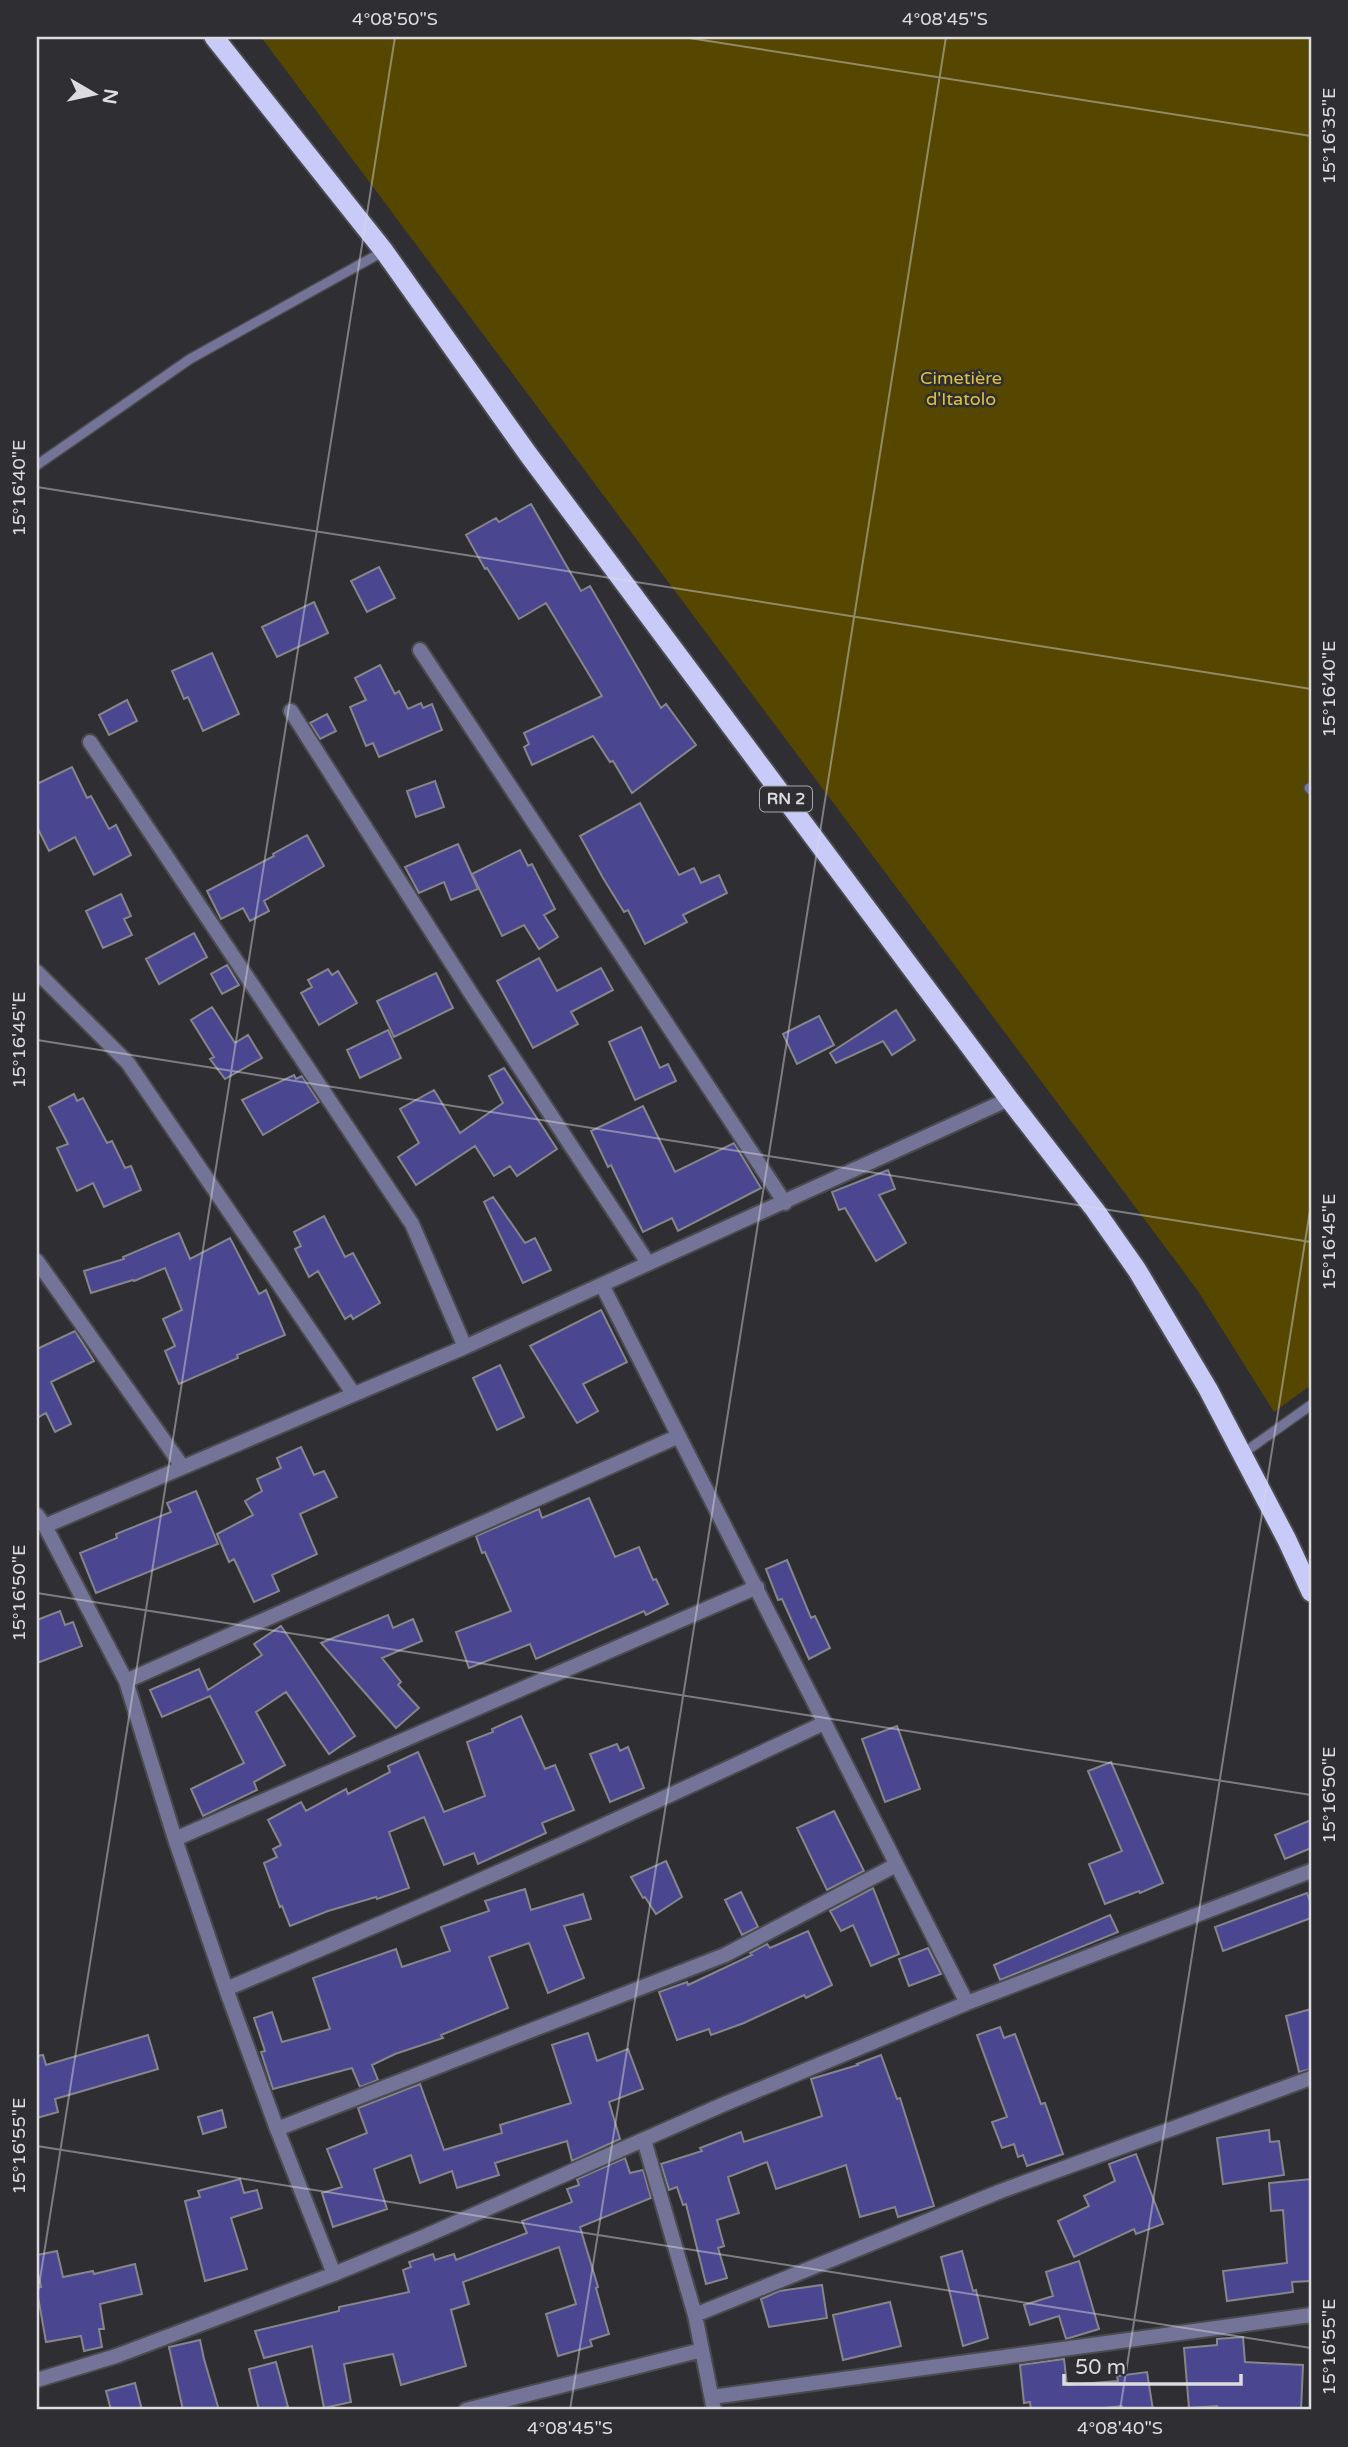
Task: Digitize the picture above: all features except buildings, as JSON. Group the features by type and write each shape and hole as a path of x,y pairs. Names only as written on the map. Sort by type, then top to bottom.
{"highway":[{"name":"RN 2","path":"214,37 384,251 536,465 1009,1099 1095,1210 1136,1270 1208,1388 1311,1592"}],"street":[{"path":"420,650 785,1203"},
{"path":"290,712 648,1263"},
{"path":"90,742 412,1224 466,1347"},
{"path":"37,972 128,1063 354,1393"},
{"path":"334,2274 226,1989 175,1839 126,1681 41,1520 182,1466 466,1347 1009,1099"},
{"path":"37,1261 182,1466"},
{"path":"602,1285 967,2003"},
{"path":"126,1681 679,1436"},
{"path":"175,1839 757,1587"},
{"path":"226,1989 415,1910 641,1810 824,1723"},
{"path":"277,2129 725,1955 896,1865"},
{"path":"37,2380 116,2356 334,2274 424,2238 644,2140 967,2003 1311,1871"},
{"path":"695,2315 1001,2191 1311,2078"},
{"path":"644,2140 695,2315 713,2404 1311,2315"},
{"path":"466,2410 702,2350"}],"lane":[{"path":"37,465 190,359 384,251"},
{"path":"1242,1454 1311,1405"}],"green space":[{"name":"Cimetière d'Itatolo","path":"261,37 1311,37 1311,1385 1274,1412 1198,1291"}]}
